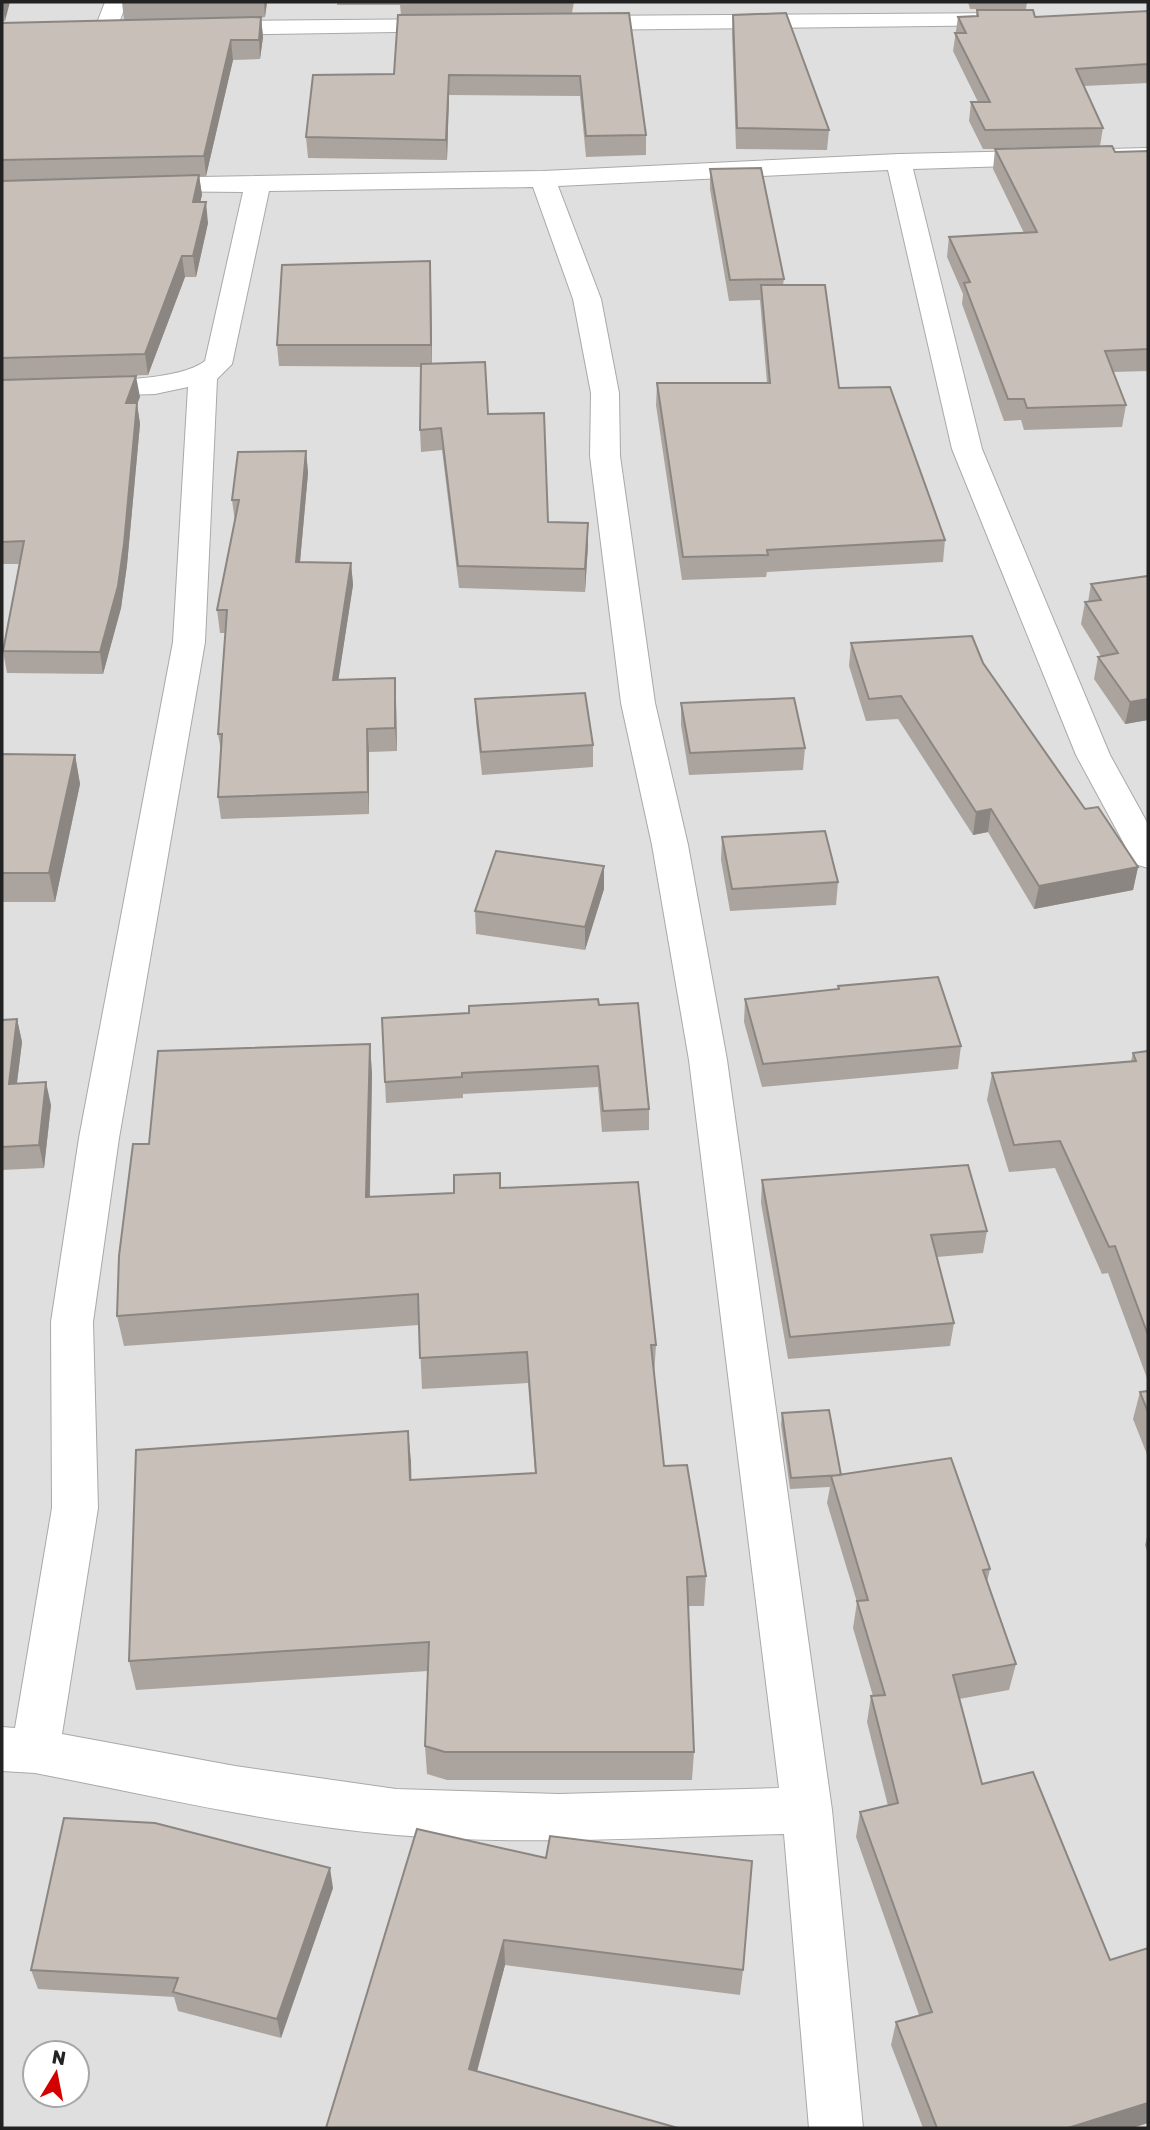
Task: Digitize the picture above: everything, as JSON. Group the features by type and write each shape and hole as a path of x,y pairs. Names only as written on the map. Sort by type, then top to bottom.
{"street":[{"path":"107,28 116,2"},
{"path":"427,4 440,26"},
{"path":"552,24 1031,20"},
{"path":"190,28 468,26"},
{"path":"80,29 134,28"},
{"path":"123,187 543,179 899,162 1148,155"},
{"path":"899,162 967,449 1093,755 1148,856"},
{"path":"543,179 587,299 606,393 605,456 638,703 670,845 708,1060 753,1418 807,1810 836,2128"},
{"path":"2,390 155,385 203,376 218,364 258,183"},
{"path":"203,376 189,642 99,1138 72,1322 75,1508 18,1750 236,1789 396,1812 559,1817 807,1810"}],"shaded area":[{"path":"2,2 1148,2 1148,2128 2,2128"}],"building":[{"path":"977,10 1033,10 1035,17 1148,11 1148,64 1076,69 1103,128 985,130 971,102 990,102 955,33 966,33 958,17 978,16"},
{"path":"629,13 646,135 586,136 580,76 449,75 446,140 306,137 313,75 394,74 398,15"},
{"path":"786,13 829,130 737,128 733,15"},
{"path":"261,17 259,40 231,40 204,156 2,160 2,23"},
{"path":"1112,146 1115,152 1148,151 1148,349 1105,351 1126,405 1027,408 1024,399 1008,399 964,283 970,282 949,237 1037,232 995,149"},
{"path":"761,168 784,279 730,280 710,169"},
{"path":"199,175 193,202 206,202 193,256 182,256 145,354 2,358 2,181"},
{"path":"430,261 431,345 277,345 282,265"},
{"path":"761,285 825,285 839,388 890,387 945,540 767,550 768,555 683,557 657,383 770,383"},
{"path":"485,362 488,414 544,413 548,522 588,523 585,569 458,566 441,428 420,430 421,364"},
{"path":"136,376 126,403 137,403 124,544 118,586 100,652 3,651 24,541 2,542 2,380"},
{"path":"306,451 296,562 351,563 333,680 395,678 395,728 367,729 368,792 218,797 222,734 218,734 227,610 217,610 239,500 232,500 238,452"},
{"path":"1148,576 1148,699 1130,702 1098,657 1118,653 1085,602 1101,600 1091,584"},
{"path":"972,636 983,663 1085,809 1098,807 1138,867 1039,886 991,809 976,812 901,696 869,699 851,643"},
{"path":"585,693 593,745 481,752 475,699"},
{"path":"794,698 805,748 690,753 681,703"},
{"path":"2,754 75,755 49,873 2,873"},
{"path":"825,831 838,882 732,889 722,837"},
{"path":"496,851 604,866 585,927 475,911"},
{"path":"938,977 961,1046 763,1064 745,999 839,989 838,986"},
{"path":"598,999 599,1005 638,1003 649,1109 603,1111 598,1066 462,1073 462,1077 385,1082 382,1018 469,1013 469,1006"},
{"path":"17,1019 9,1084 46,1082 39,1145 2,1147 2,1020"},
{"path":"370,1044 366,1197 454,1193 454,1175 500,1173 500,1188 638,1182 656,1345 651,1345 664,1466 687,1465 706,1576 687,1577 694,1752 445,1752 425,1746 429,1642 129,1661 136,1450 408,1431 410,1480 536,1473 527,1352 420,1358 418,1294 117,1316 119,1256 133,1144 149,1144 158,1051"},
{"path":"1148,1051 1148,1335 1115,1246 1109,1247 1060,1141 1014,1145 992,1073 1136,1061 1133,1053"},
{"path":"968,1165 987,1231 931,1235 954,1323 790,1337 762,1180"},
{"path":"1148,1391 1148,1412 1140,1392"},
{"path":"829,1410 841,1475 791,1478 782,1413"},
{"path":"951,1458 990,1569 983,1570 1016,1664 953,1675 982,1784 1033,1772 1110,1960 1148,1948 1148,2103 1068,2128 937,2128 896,2022 932,2012 860,1812 898,1803 871,1696 885,1695 857,1601 868,1600 831,1476"},
{"path":"64,1818 155,1823 330,1868 277,2019 173,1992 178,1978 31,1970"},
{"path":"417,1829 546,1858 550,1836 752,1861 743,1970 504,1940 469,2069 678,2128 326,2128"}]}
